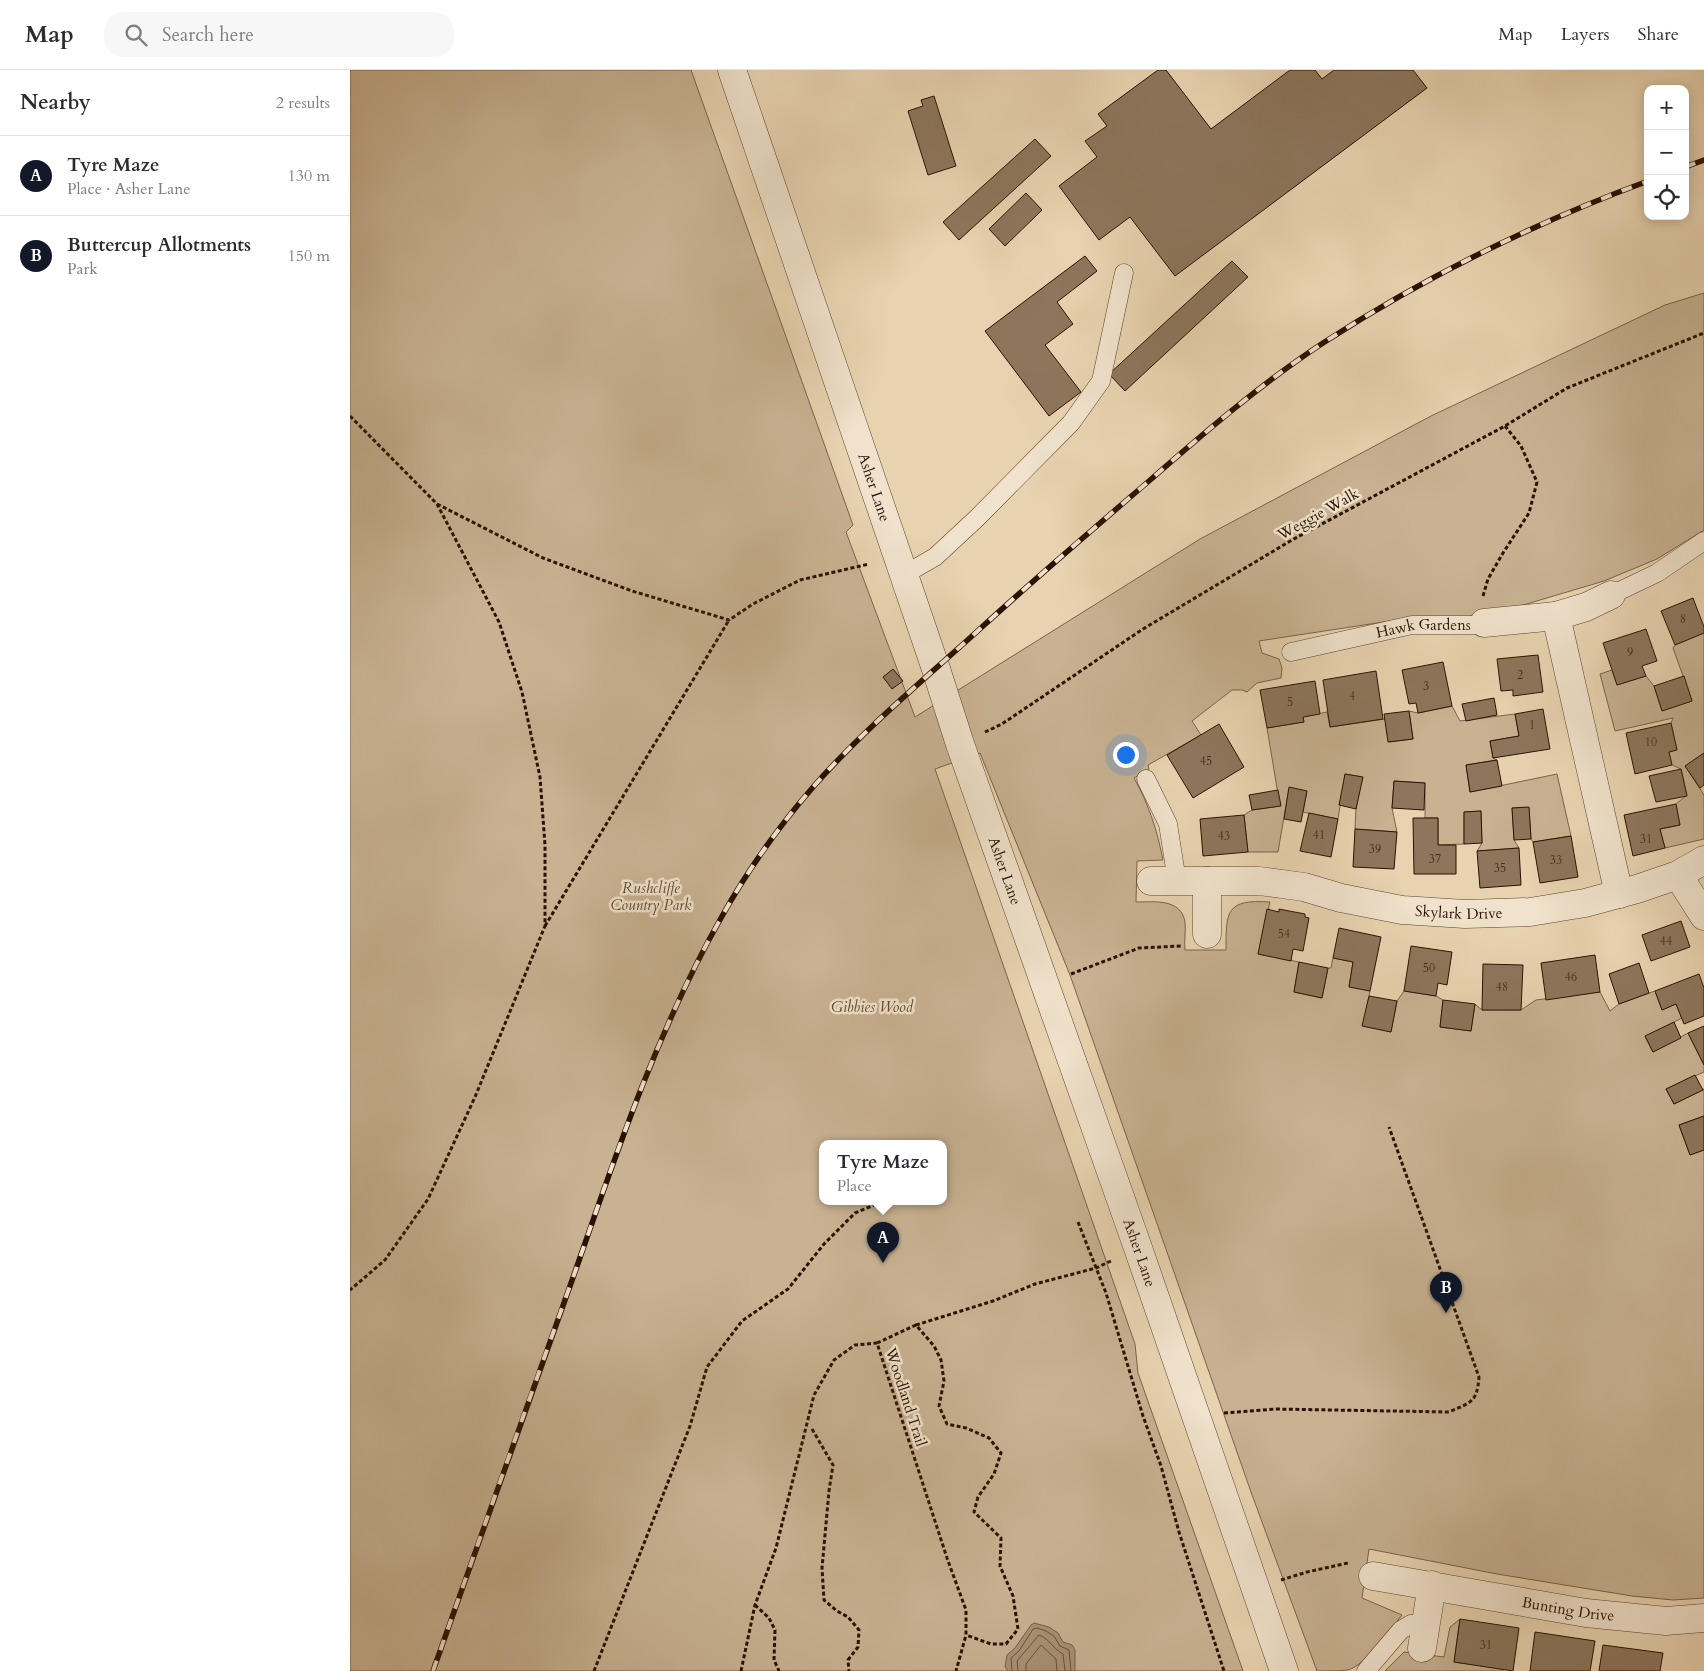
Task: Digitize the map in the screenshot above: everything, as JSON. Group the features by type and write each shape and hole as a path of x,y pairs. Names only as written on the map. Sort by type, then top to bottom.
{"street":[{"name":"Asher Lane","path":"732,70 960,744 1138,1248 1284,1671"},
{"name":"Hawk Gardens","path":"1484,624 1556,616 1586,607 1610,595"},
{"path":"1556,616 1619,894"},
{"name":"Skylark Drive","path":"1164,881 1259,881 1286,884 1341,898 1402,910 1465,914 1530,912 1585,903 1619,894 1678,876 1704,860"},
{"path":"1678,876 1700,910"},
{"path":"1207,881 1207,934"},
{"name":"Bunting Drive","path":"1362,1569 1432,1585 1586,1614 1666,1621 1704,1618"},
{"path":"1424,1636 1432,1585"}],"lane":[{"path":"899,565 914,570 935,557 977,518 1071,423 1101,380 1124,273"},
{"name":"Hawk Gardens","path":"1610,595 1657,574 1704,541"},
{"name":"Hawk Gardens","path":"1291,652 1412,625 1484,624"},
{"name":"Skylark Drive","path":"1146,779 1168,824 1164,881"},
{"path":"1366,1671 1401,1630 1411,1624 1424,1636"}],"path":[{"name":"Weggie Walk","path":"960,744 1002,724 1143,629 1292,540 1505,426 1568,388 1704,333"},
{"path":"350,416 437,504 499,622 522,692 540,776 545,845 544,926"},
{"path":"1484,624 1481,603 1488,579 1529,513 1537,482 1521,446 1505,426"},
{"path":"437,504 543,558 632,591 729,620"},
{"path":"350,1290 385,1260 428,1199 475,1097 544,926 729,620 753,604 800,580 859,567 899,565"},
{"path":"1095,964 1138,948 1207,946 1207,934"},
{"path":"1197,1421 1223,1413 1275,1409 1449,1412 1473,1401 1478,1391 1479,1377 1389,1127"},
{"path":"594,1671 690,1426 707,1367 742,1321 788,1289 824,1244 855,1213 874,1205"},
{"path":"1078,1222 1106,1293 1143,1416 1161,1466 1179,1532 1224,1671"},
{"path":"877,1343 916,1325 992,1301 1035,1284 1096,1268 1138,1248"},
{"path":"916,1325 934,1346 941,1360 944,1381 939,1406 947,1424 966,1428 989,1438 1001,1453 994,1474 978,1497 974,1512 1001,1538 1000,1566 1013,1596 1018,1629 1006,1644 991,1644 966,1635"},
{"name":"Woodland Trail","path":"741,1671 755,1605 776,1548 814,1395 834,1360 855,1344 877,1343 947,1558 966,1610 966,1635 956,1671"},
{"path":"812,1429 833,1465 822,1568 824,1600 848,1617 859,1630 858,1647 848,1660 849,1671"},
{"path":"1255,1588 1307,1572 1362,1569"},
{"path":"755,1605 770,1618 775,1630 774,1660 779,1671"}],"green space":[{"name":"Rushcliffe Country Park","path":"350,70 691,70 853,525 846,532 915,717 1200,539 1431,416 1665,305 1704,293 1704,530 1657,559 1604,581 1483,617 1403,619 1259,641 1262,653 1279,659 1282,668 1281,678 1257,683 1247,692 1232,690 1192,721 1201,735 1148,765 1149,769 1134,778 1152,818 1163,860 1137,861 1136,902 1166,903 1178,909 1185,922 1185,950 1226,950 1228,917 1231,910 1245,903 1270,902 1258,954 1299,962 1294,992 1322,998 1328,968 1331,968 1333,958 1353,962 1349,986 1370,991 1363,1026 1391,1032 1397,1001 1404,991 1436,996 1443,1000 1440,1027 1471,1031 1475,1004 1482,1010 1521,1010 1536,1000 1600,992 1610,1011 1619,1004 1655,991 1662,1010 1676,1004 1682,1018 1645,1037 1653,1052 1688,1033 1704,1065 1704,1072 1666,1089 1674,1104 1704,1089 1704,1116 1679,1125 1690,1155 1704,1150 1704,1598 1673,1600 1632,1596 1497,1574 1369,1549 1362,1598 1402,1615 1378,1646 1355,1667 1348,1670 1317,1671 1251,1492 1070,975 980,753 935,769 1135,1344 1138,1373 1243,1671 350,1671"},
{"path":"1704,633 1704,753 1685,766 1704,795 1704,839 1665,848 1660,829 1680,825 1676,804 1687,795 1681,769 1672,765 1669,752 1677,750 1671,723 1673,718 1615,731 1600,674 1612,670 1617,685 1646,676 1654,686 1662,711 1692,701 1673,648 1675,645"},
{"path":"1452,706 1460,721 1515,714 1519,736 1490,741 1493,758 1497,760 1466,765 1470,792 1557,774 1571,836 1533,842 1531,839 1529,808 1512,808 1514,840 1519,848 1477,851 1482,843 1481,811 1464,812 1464,844 1438,845 1438,818 1425,818 1425,783 1394,781 1392,808 1397,832 1355,829 1356,809 1362,777 1345,774 1338,819 1303,812 1307,791 1289,788 1278,852 1248,852 1244,815 1252,810 1280,806 1267,728 1304,722 1303,717 1327,712 1330,727 1385,719 1389,742 1413,739 1409,711 1418,713"},
{"path":"1460,1619 1454,1662 1503,1669 1503,1671 1385,1671 1404,1652 1444,1657 1450,1627"}],"water":[{"path":"1034,1623 1049,1627 1058,1633 1063,1642 1072,1645 1075,1650 1075,1671 1008,1671 1005,1667 1007,1655 1015,1648"}],"building":[{"path":"1158,70 1166,70 1211,129 1290,70 1315,70 1322,79 1334,70 1413,70 1427,88 1175,276 1130,217 1099,240 1059,186 1097,157 1085,141 1107,126 1098,114"},
{"path":"934,96 956,166 928,175 908,111 923,106 921,100"},
{"path":"1035,139 1051,156 959,240 943,222"},
{"path":"1026,193 1042,210 1005,246 989,229"},
{"path":"1085,256 1097,271 1057,302 1073,324 1045,345 1081,392 1049,416 985,331"},
{"path":"1232,261 1248,277 1125,391 1109,374"},
{"path":"1693,598 1704,627 1704,633 1675,645 1661,611"},
{"path":"1646,629 1657,661 1642,666 1646,676 1617,685 1603,643"},
{"path":"1538,655 1543,692 1513,696 1513,690 1501,691 1497,659"},
{"path":"1443,662 1452,706 1418,713 1416,703 1409,704 1402,670"},
{"path":"893,669 903,681 892,689 883,677"},
{"path":"1376,671 1383,719 1330,727 1323,680"},
{"path":"1684,676 1692,701 1662,711 1654,686"},
{"path":"1315,681 1320,714 1303,717 1304,722 1267,728 1260,690"},
{"path":"1494,698 1497,715 1466,721 1462,704"},
{"path":"1543,709 1550,749 1493,758 1490,741 1519,736 1515,714"},
{"path":"1409,711 1413,739 1388,742 1384,714"},
{"path":"1671,723 1677,750 1669,752 1672,765 1635,774 1626,733"},
{"path":"1219,724 1244,767 1193,798 1167,755"},
{"path":"1704,753 1704,785 1700,788 1685,766"},
{"path":"1497,760 1502,786 1470,792 1466,765"},
{"path":"1681,769 1687,796 1656,802 1649,776"},
{"path":"1345,774 1363,777 1356,809 1339,805"},
{"path":"1394,781 1425,783 1424,810 1392,808"},
{"path":"1289,787 1307,791 1301,822 1284,819"},
{"path":"1278,790 1281,806 1252,810 1249,795"},
{"path":"1676,804 1680,825 1660,829 1665,848 1633,856 1624,815"},
{"path":"1529,807 1531,839 1514,840 1512,808"},
{"path":"1481,811 1482,843 1464,844 1464,812"},
{"path":"1309,813 1338,819 1331,857 1300,851"},
{"path":"1244,815 1248,852 1203,856 1200,819"},
{"path":"1413,818 1438,818 1438,845 1456,845 1456,874 1414,874"},
{"path":"1355,829 1397,832 1394,869 1353,867"},
{"path":"1571,836 1578,877 1540,883 1533,842"},
{"path":"1519,848 1521,885 1480,888 1477,851"},
{"path":"1267,909 1279,912 1279,909 1305,914 1305,917 1309,918 1303,951 1293,949 1291,961 1258,954"},
{"path":"1681,921 1690,947 1651,961 1642,935"},
{"path":"1339,928 1381,937 1370,991 1349,987 1353,962 1333,958"},
{"path":"1411,946 1452,952 1447,985 1438,983 1436,996 1404,991"},
{"path":"1595,955 1600,992 1546,1000 1541,963"},
{"path":"1299,962 1328,968 1322,998 1294,992"},
{"path":"1639,963 1649,993 1619,1004 1609,974"},
{"path":"1483,964 1523,965 1521,1010 1482,1010"},
{"path":"1699,974 1704,988 1704,1016 1684,1024 1676,1004 1662,1010 1655,991"},
{"path":"1369,996 1397,1001 1391,1032 1362,1026"},
{"path":"1443,1000 1475,1004 1471,1031 1440,1027"},
{"path":"1674,1022 1681,1038 1653,1052 1645,1036"},
{"path":"1704,1026 1704,1065 1688,1033"},
{"path":"1695,1075 1703,1090 1674,1104 1666,1089"},
{"path":"1704,1116 1704,1150 1690,1155 1679,1125"},
{"path":"1460,1619 1519,1628 1513,1671 1454,1662"},
{"path":"1535,1632 1595,1641 1590,1671 1530,1671"},
{"path":"1603,1645 1663,1653 1660,1671 1599,1671"}],"railway":[{"path":"1689,166 1704,160"},
{"path":"433,1671 623,1136 658,1047 698,960 731,900 764,849 801,801 854,744 1003,608 1191,444 1300,358 1401,296 1481,253 1563,215 1644,182"}],"place":[{"name":"Tyre Maze","path":"883,1263"},
{"name":"Buttercup Allotments","path":"1446,1313"}],"park label":[{"name":"Gibbies Wood","path":"872,1007"}]}
